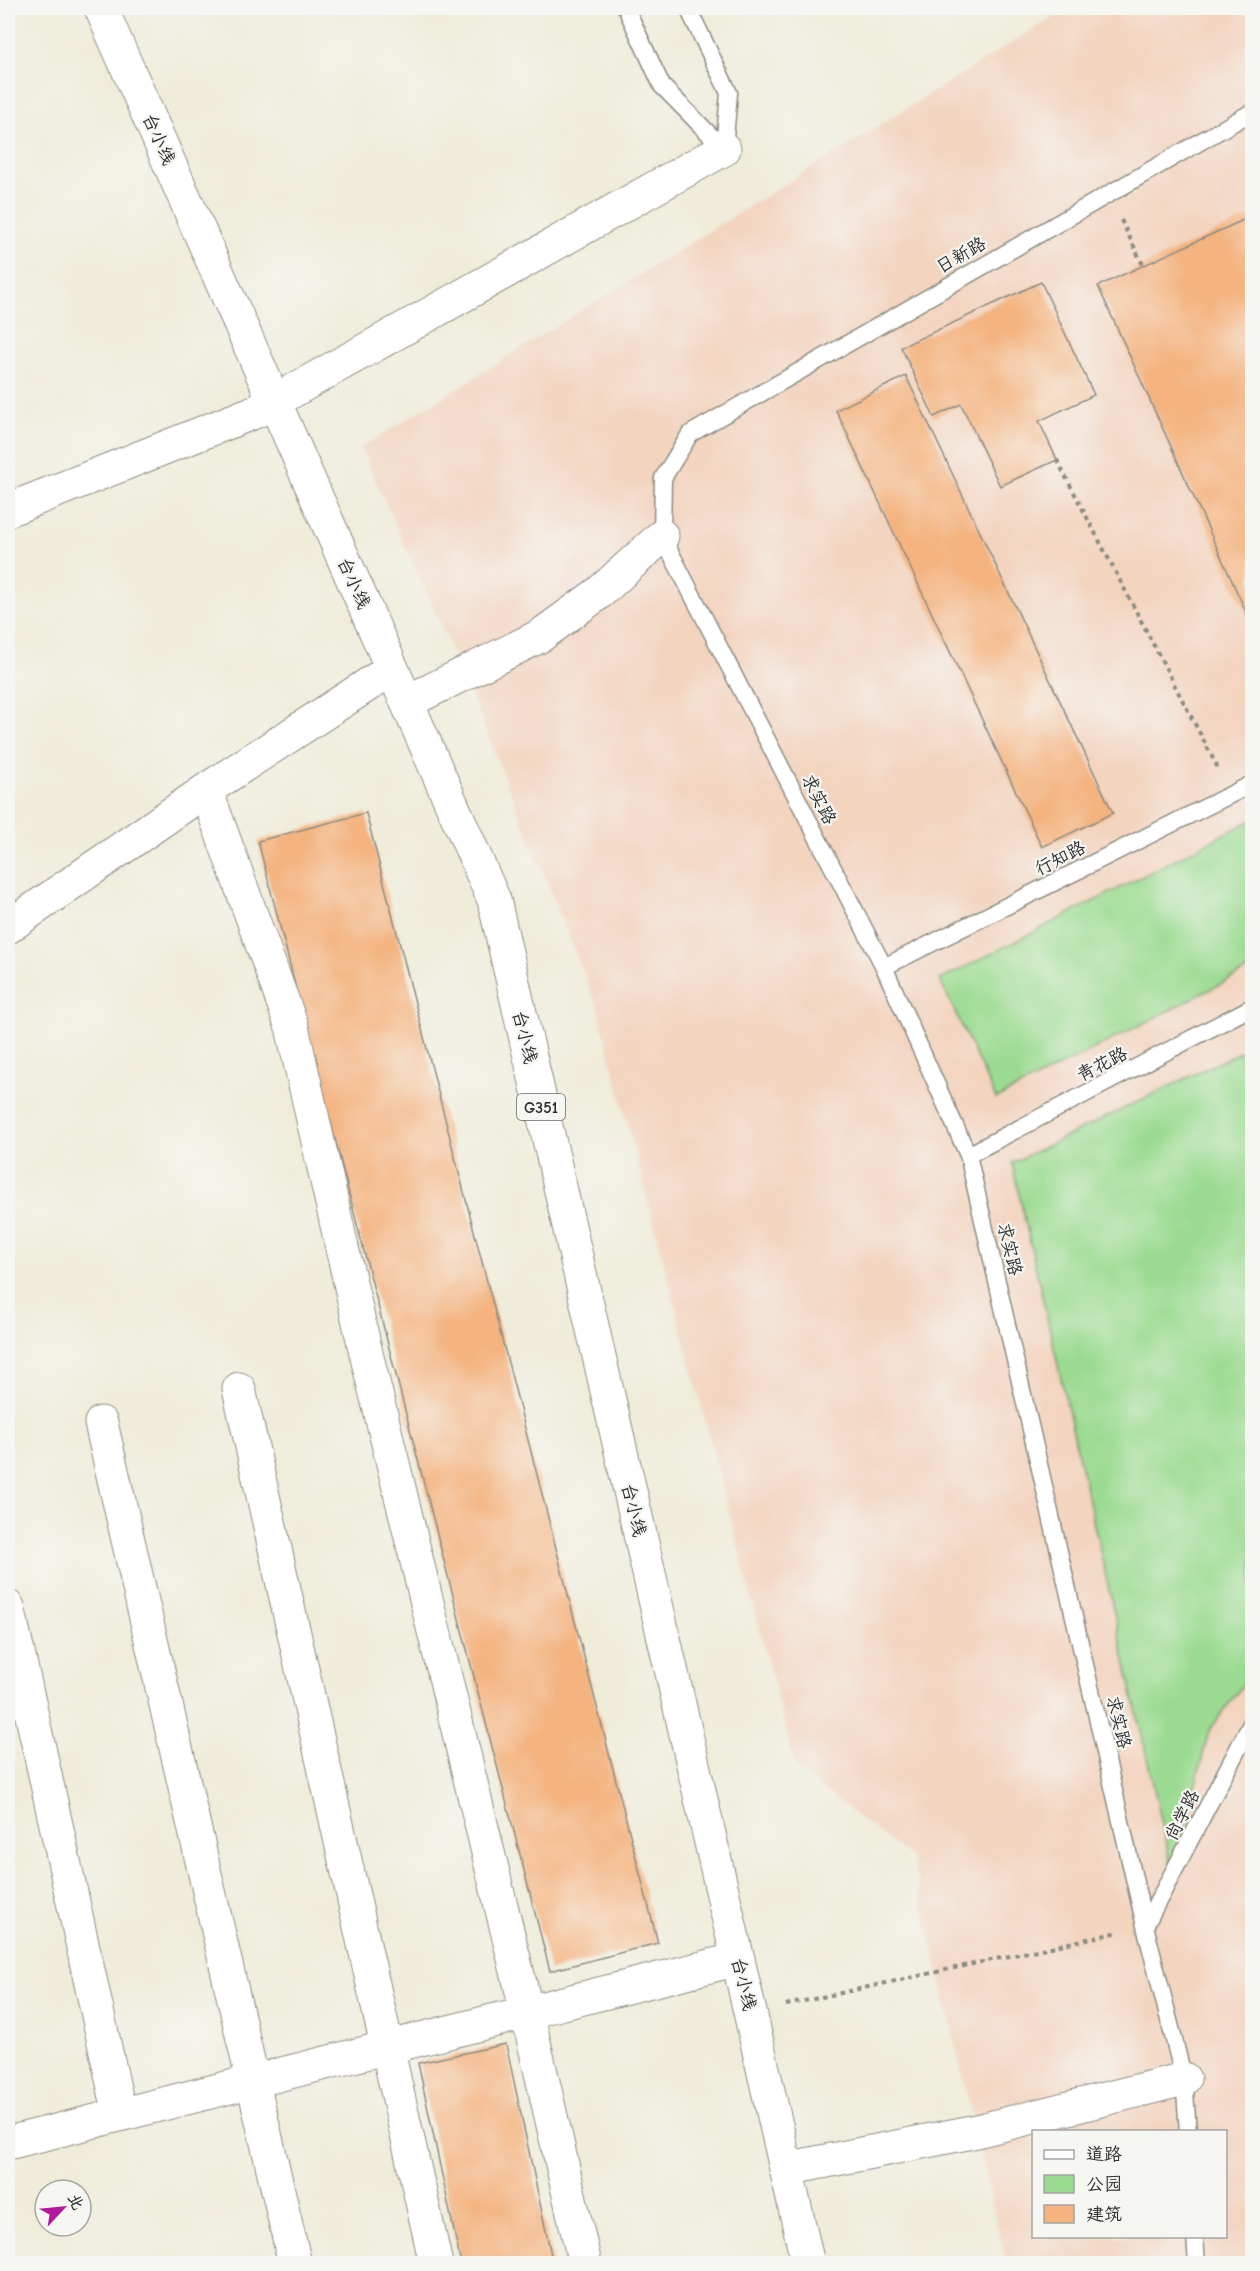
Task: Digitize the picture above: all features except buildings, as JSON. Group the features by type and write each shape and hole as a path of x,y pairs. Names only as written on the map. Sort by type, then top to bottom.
{"main road":[{"name":"台小线","path":"101,8 494,900 808,2264"},
{"path":"8,510 274,402 724,149"},
{"path":"406,702 540,636 599,593 662,536"},
{"path":"8,927 206,790 392,669"},
{"path":"206,790 292,1027 366,1353 527,2012 585,2264"},
{"path":"239,1389 389,2047 436,2264"},
{"path":"101,1423 295,2264"},
{"path":"8,1607 120,2115"},
{"path":"8,2144 738,1959"},
{"path":"786,2169 977,2131 1184,2079"}],"lane":[{"path":"626,8 662,86 724,149"},
{"path":"688,8 729,93 724,149"},
{"name":"日新路","path":"690,434 1252,112"},
{"name":"求实路","path":"690,434 663,478 662,536 884,967 968,1155 1145,1926 1184,2079 1188,2130"},
{"name":"行知路","path":"884,967 1252,784"},
{"name":"青花路","path":"968,1155 1252,1007"},
{"name":"尚学路","path":"1145,1926 1252,1722"},
{"path":"1195,2238 1197,2264"}],"path":[{"path":"1108,193 1143,265"},
{"path":"1057,460 1232,794"},
{"path":"750,2013 1145,1926"}],"shaded area":[{"path":"1068,8 1252,8 1252,2263 1006,2263 912,1858 796,1769 597,1006 463,675 361,448"}],"green space":[{"path":"1252,820 1252,968 996,1099 940,980"},
{"path":"1252,1046 1252,1672 1209,1731 1173,1872 1012,1163"}]}
